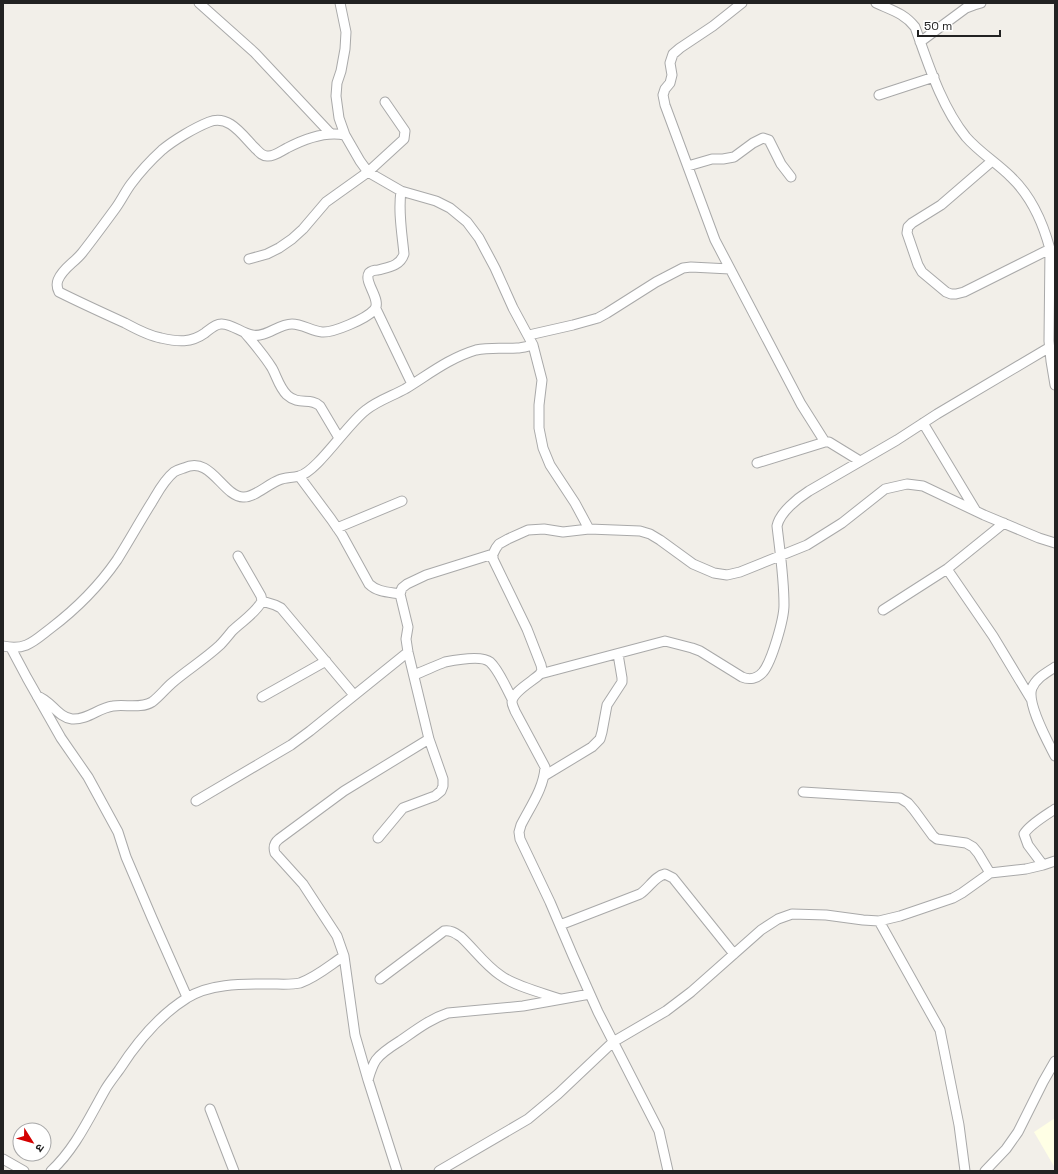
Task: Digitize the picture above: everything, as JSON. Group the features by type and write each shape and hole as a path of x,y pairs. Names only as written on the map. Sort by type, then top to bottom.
{"street":[{"path":"199,3 255,53 331,134"},
{"path":"340,3 346,32 345,48 337,83 336,96 339,118 345,135 368,172 401,191 436,201 450,208 467,222 478,238 495,268 513,308 529,335 533,345 542,380 539,405 539,428 543,448 550,465 575,503 589,529"},
{"path":"742,3 714,26 673,54 670,63 672,75 670,83 665,89 663,95 715,240 801,404 825,442"},
{"path":"876,3 903,15 915,27 940,94 957,125 967,138 1011,177 1023,190 1037,214 1047,237 1052,254 1049,305 1050,347 1054,379"},
{"path":"920,42 966,8 974,4 982,3"},
{"path":"879,95 934,77"},
{"path":"249,259 279,248 292,239 303,229 326,202 368,172 404,138 405,131 385,102"},
{"path":"345,135 331,134 299,142 271,156 266,156 259,153 235,127 228,122 219,120 209,122 185,134 162,150 143,169 81,254 67,267 57,282 57,288 59,292 140,331 161,338 180,341 192,340 220,324 227,325 245,333 259,336 282,325 293,324 322,332 330,331 359,321 376,309"},
{"path":"688,166 712,159 734,157 757,140 763,138 769,140 791,177"},
{"path":"992,161 941,205 908,227 907,233 918,265 922,272 946,292 956,294 964,292 1052,254"},
{"path":"401,191 399,215 404,254 403,259 399,263 374,270 370,273 368,278 377,303 376,309 412,384"},
{"path":"529,335 598,318 668,275 683,268 699,267 730,269"},
{"path":"245,333 263,354 273,370 279,386 286,394 293,400 316,403 320,406 339,438"},
{"path":"7,647 20,648 29,645 66,617 100,583 164,483 175,472 190,465 200,466 208,471 236,496 244,498 255,494 280,479 299,476 306,473 319,461 364,411 405,389 457,357 476,350 489,348 517,348 533,345"},
{"path":"512,699 519,690 540,674 665,642 671,642 700,651 742,677 748,679 754,678 763,672 767,664 782,618 784,606 781,556 777,526 778,521 782,516 798,499 809,491 1050,347"},
{"path":"923,423 976,511"},
{"path":"757,463 825,442 829,442 860,461"},
{"path":"299,476 337,528 369,584 377,590 400,594"},
{"path":"540,674 542,670 541,665 527,629 493,559 493,554 499,544 528,530 544,529 563,532 589,529 645,532 660,540 692,564 714,573 727,575 740,572 807,545 842,523 885,489 897,485 907,484 923,486 976,511 1039,538 1055,543"},
{"path":"337,528 402,501"},
{"path":"883,610 947,569 1004,523"},
{"path":"378,838 403,808 435,796 441,791 443,786 443,779 429,739 408,652 406,639 408,627 400,594 402,588 426,575 493,554"},
{"path":"37,696 48,701 60,714 71,719 80,719 113,706 145,705 152,702 171,684 220,645 259,607 262,601 261,596 238,556"},
{"path":"947,569 993,636 1031,699 1033,707 1055,756"},
{"path":"262,601 281,608 354,695"},
{"path":"7,647 61,738 88,777 118,832 126,857 187,997"},
{"path":"196,802 291,745 408,652"},
{"path":"544,776 592,747 600,739 608,705 622,682 618,654"},
{"path":"414,675 446,662 476,658 486,659 495,667 512,699 515,711 545,767 542,785 521,825 519,832 520,839 550,902 590,994 659,1131 668,1171"},
{"path":"262,697 326,661"},
{"path":"1031,699 1032,688 1037,680 1055,667"},
{"path":"397,1171 368,1080 356,1035 344,956 337,936 303,884 275,853 274,849 275,842 279,838 344,791 429,739"},
{"path":"803,792 900,798 911,807 933,836 937,839 966,844 973,847 990,873"},
{"path":"1043,866 1028,845 1024,834 1055,809"},
{"path":"439,1171 533,1115 558,1094 613,1042 666,1011 761,930 778,919 792,914 826,915 879,921 900,916 953,898 990,873 1043,866 1055,861"},
{"path":"560,925 640,894 660,875 665,874 674,878 734,954"},
{"path":"879,921 940,1030 959,1124 965,1171"},
{"path":"380,979 444,931 450,930 461,937 491,968 501,976 518,984 562,999"},
{"path":"51,1171 62,1161 133,1048 163,1015 187,997 201,990 213,988 247,984 299,983 315,976 344,956"},
{"path":"368,1080 376,1060 424,1024 438,1016 448,1013 523,1006 590,994"},
{"path":"985,1171 1006,1149 1018,1132 1055,1061"},
{"path":"210,1109 234,1171"},
{"path":"3,1159 24,1171"}],"shaded area":[{"path":"1055,1118 1055,1168 1034,1132"}]}
